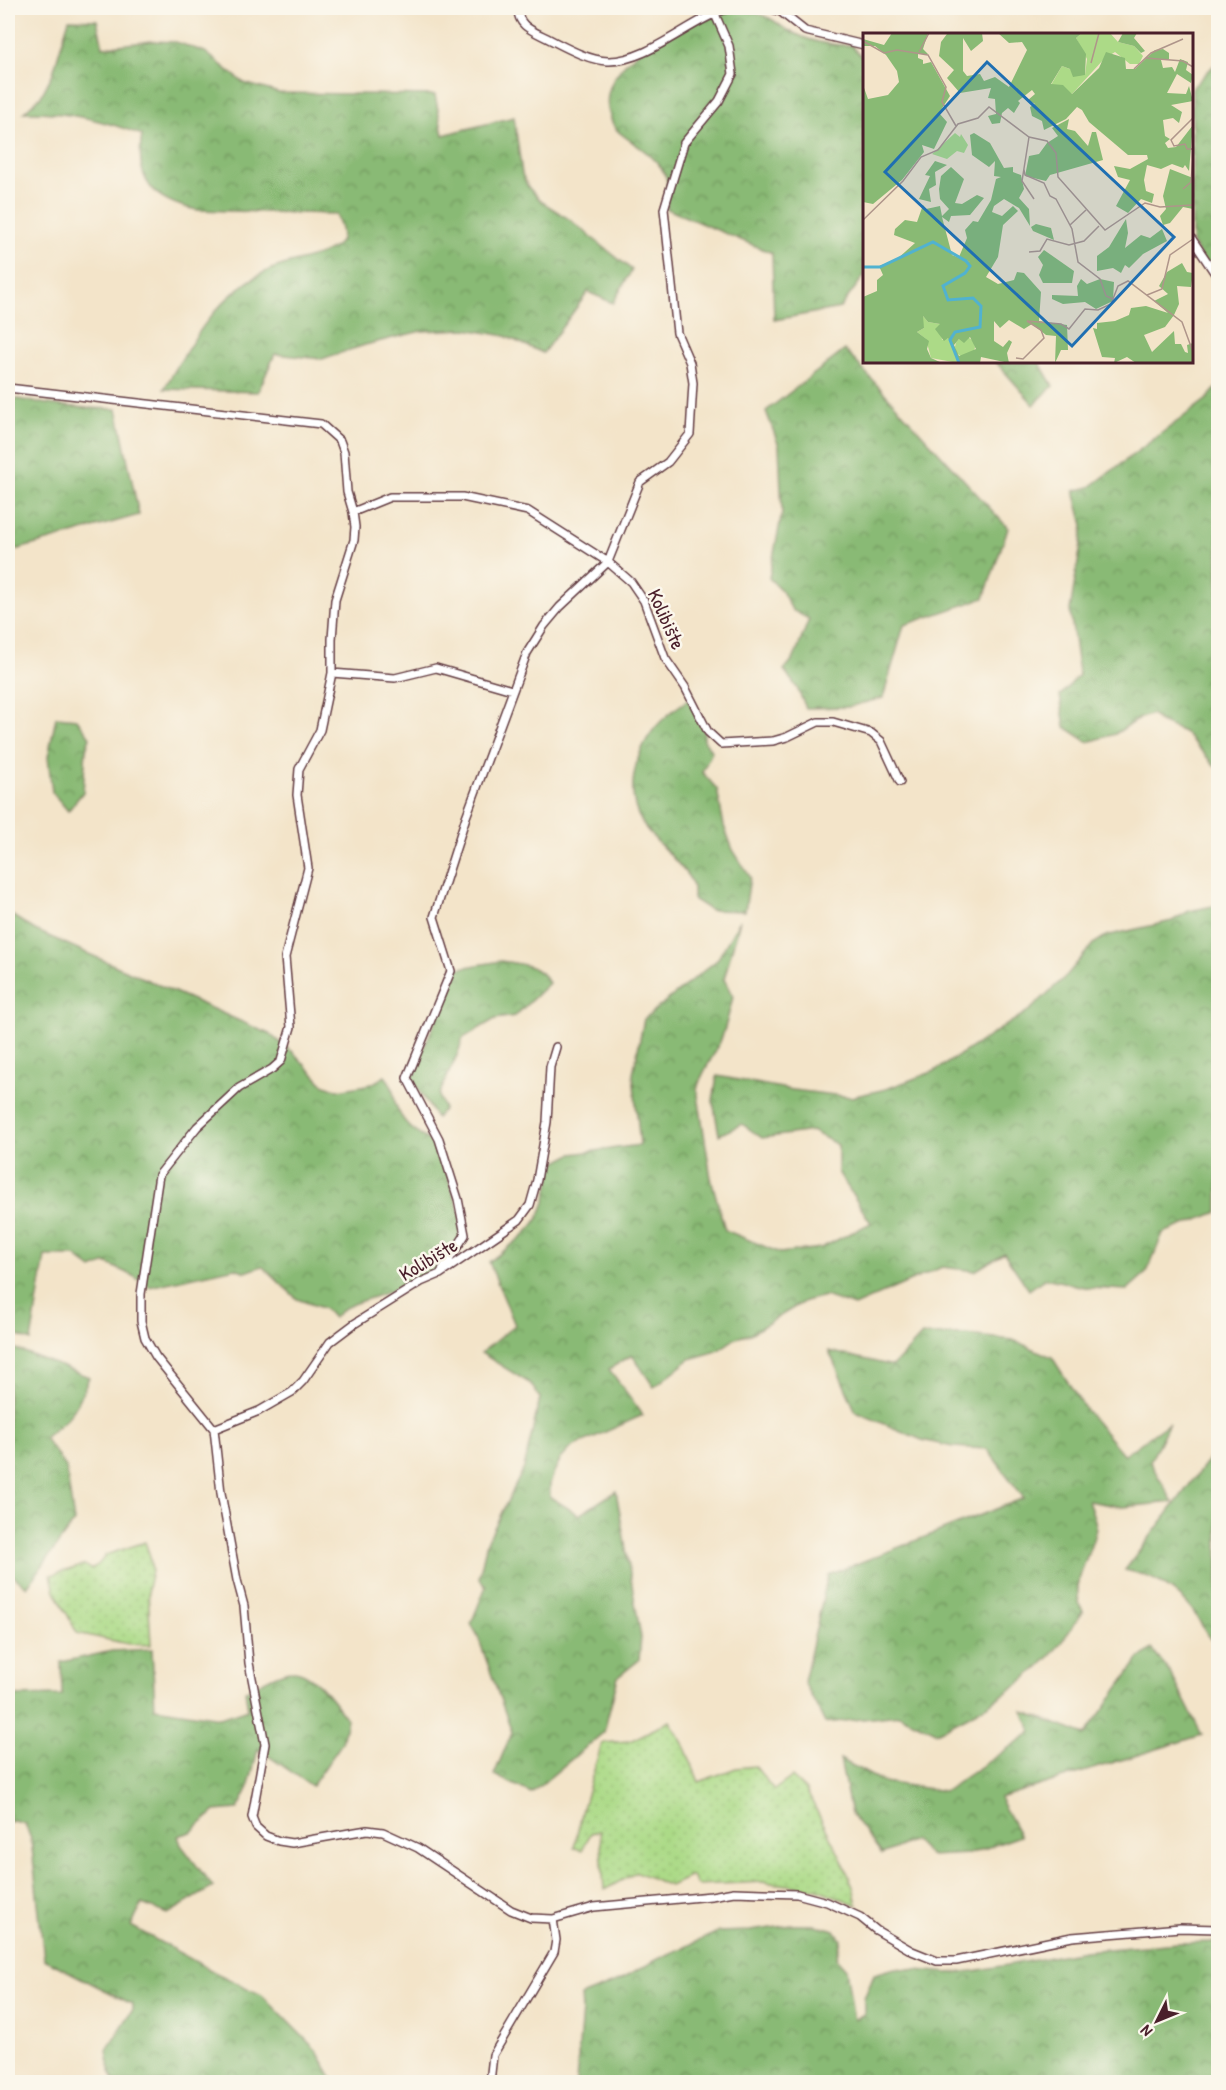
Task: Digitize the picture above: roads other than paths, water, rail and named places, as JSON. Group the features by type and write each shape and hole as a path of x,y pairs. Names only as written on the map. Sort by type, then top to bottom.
{"street":[{"path":"518,8 518,16 527,28 577,52 608,60 640,55 714,12 730,8"},
{"path":"770,8 781,12 805,31 863,45"},
{"path":"440,1274 465,1235 458,1199 439,1139 407,1078 452,971 434,917 466,817 527,653 544,626 560,607 608,562 640,482 668,462 690,434 693,383 690,363 678,333 663,209 684,143 719,101 733,74 729,46 714,12"},
{"path":"1193,242 1218,278"},
{"path":"8,388 321,424 340,441 344,452 347,492 353,512 354,540 335,600 332,673 320,730 299,769 297,795 308,868 285,957 291,1027 281,1060 272,1069 239,1088 197,1127 159,1175 141,1294 141,1321 145,1338 156,1357 213,1429 221,1494 244,1606 249,1663 265,1744 252,1817 256,1827 266,1836 292,1843 367,1830 383,1832 418,1848 511,1910 531,1918 553,1919 594,1907 734,1892 797,1894 826,1902 860,1917 876,1930 912,1951 937,1961 956,1961 1072,1937 1180,1928 1218,1929"},
{"name":"Kolibište","path":"353,512 390,497 462,497 528,511 608,562 632,582 644,601 665,658 685,687 708,732 721,744 773,741 818,722 833,722 871,733 880,741 900,782"},
{"path":"332,673 395,678 436,668 512,690"},
{"name":"Kolibište","path":"213,1429 259,1411 292,1392 303,1381 330,1342 354,1324 421,1282 440,1274 519,1220 530,1205 537,1180 547,1122 550,1067 556,1047"},
{"path":"490,2082 493,2055 554,1952 556,1940 553,1919"}]}
